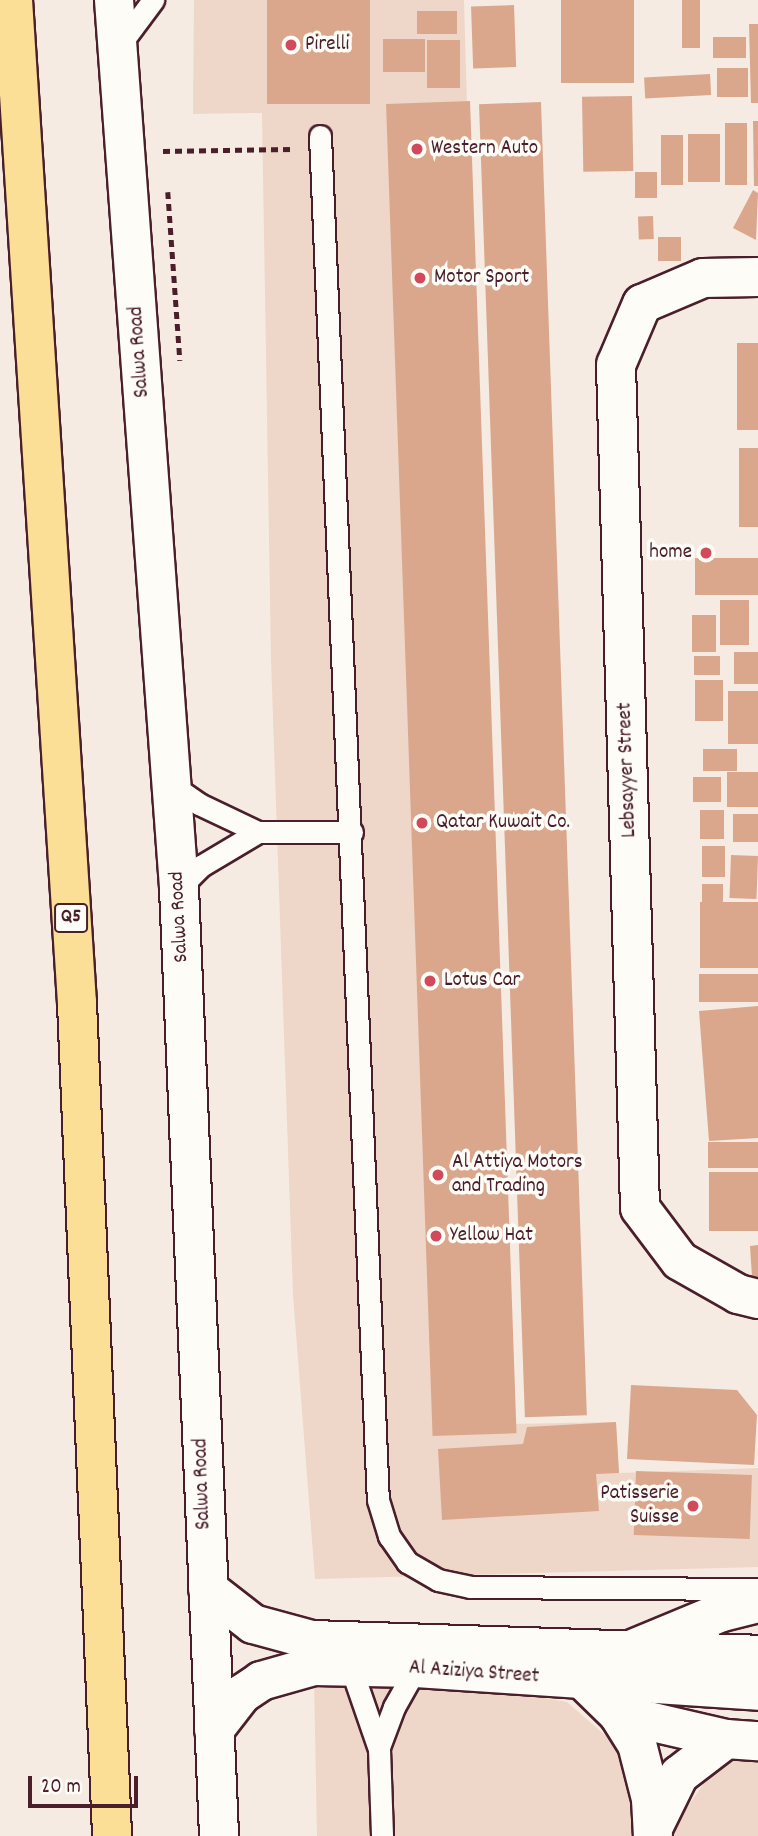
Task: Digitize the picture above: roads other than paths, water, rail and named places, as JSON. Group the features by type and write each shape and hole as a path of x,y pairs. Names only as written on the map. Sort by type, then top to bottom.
{"highway":[{"name":"Q5","path":"13,0 77,1003 112,1836"}],"main road":[{"name":"Salwa Road","path":"114,0 179,888 219,1836"},
{"name":"Lebsayyer Street","path":"758,277 702,278 642,304 617,365 640,1208 680,1261 738,1294 758,1299"},
{"name":"Al Aziziya Street","path":"208,1589 253,1624 312,1640 635,1648 758,1655"},
{"name":"Al Aziziya Street","path":"635,1648 722,1612 758,1603"},
{"name":"Al Aziziya Street","path":"214,1730 242,1694 261,1681 285,1671 350,1665 758,1691"},
{"path":"583,1680 618,1714 637,1744 645,1768 653,1833"},
{"path":"618,1714 742,1740"},
{"path":"653,1833 679,1775 742,1740"}],"lane":[{"path":"117,48 153,0"},
{"path":"319,142 352,832 378,1500 389,1536 407,1562 438,1580 470,1587 758,1589"},
{"path":"172,785 199,804 258,832 352,832"},
{"path":"179,888 201,866 258,832"},
{"path":"350,1665 379,1749 382,1836"},
{"path":"379,1749 394,1707 416,1668"}],"place":[{"name":"Pirelli","path":"291,45"},
{"name":"Western Auto","path":"417,149"},
{"name":"Motor Sport","path":"420,278"},
{"name":"home","path":"706,553"},
{"name":"Qatar Kuwait Co.","path":"422,823"},
{"name":"Lotus Car","path":"430,981"},
{"name":"Al Attiya Motors and Trading","path":"438,1175"},
{"name":"Yellow Hat","path":"436,1236"},
{"name":"Patisserie Suisse","path":"693,1506"}]}
